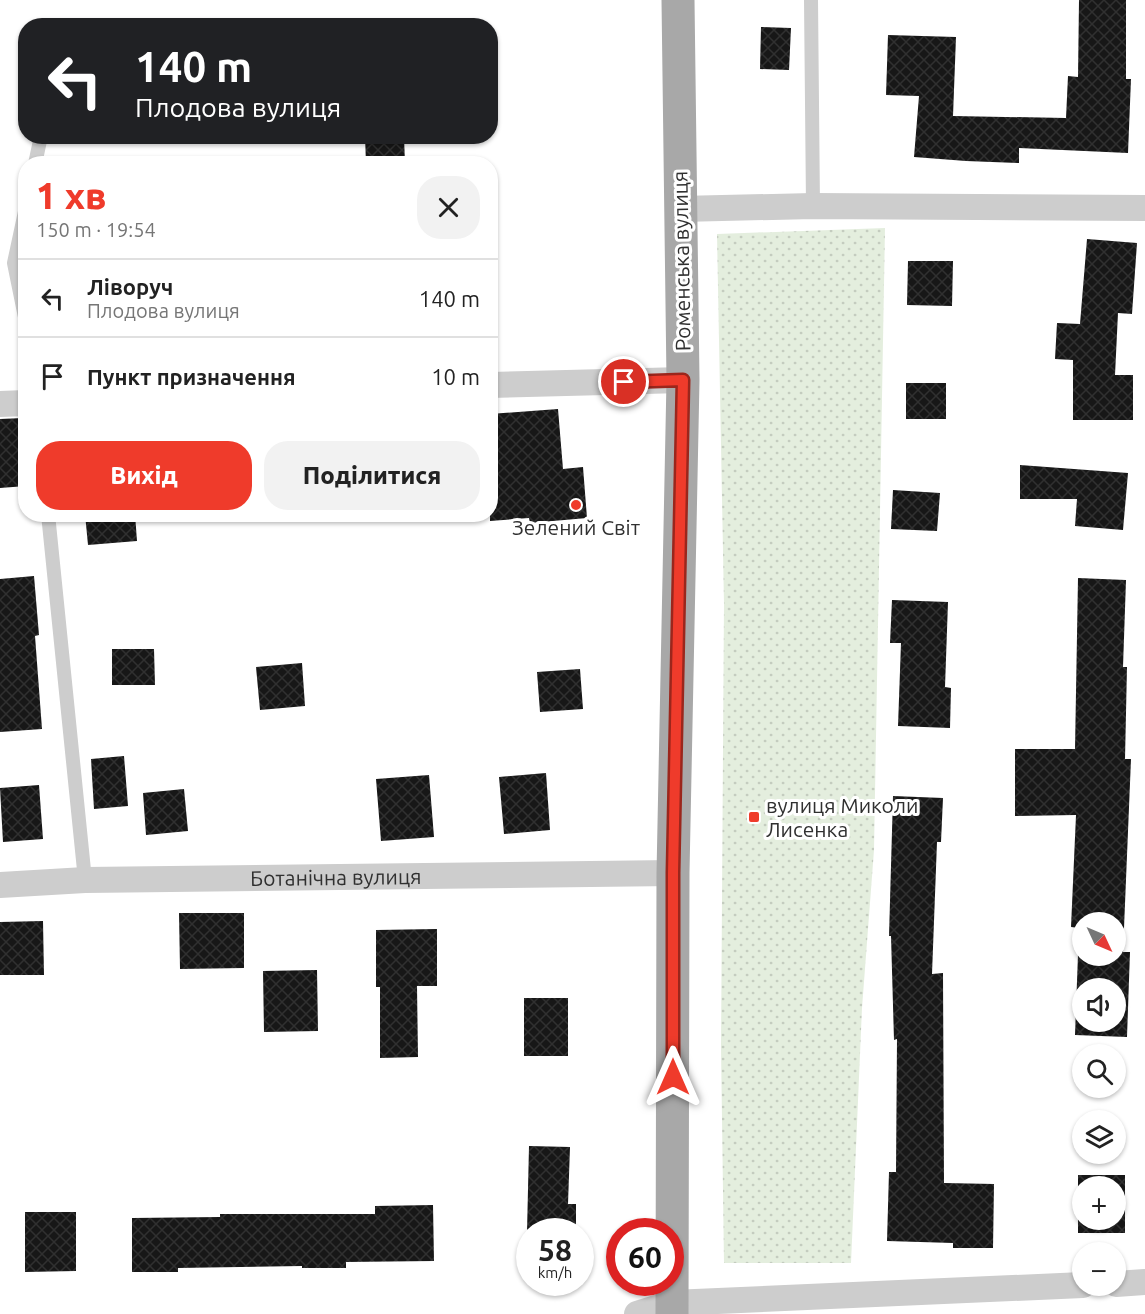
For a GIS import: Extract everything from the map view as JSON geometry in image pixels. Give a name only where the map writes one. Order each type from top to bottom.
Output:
[{"type":"main road","name":"Роменська вулиця","points":[[672,1309],[673,873],[683,380],[678,0]]},
{"type":"street","points":[[680,209],[813,206],[1145,208]]},
{"type":"street","points":[[498,386],[683,380]]},
{"type":"street","points":[[0,404],[18,403]]},
{"type":"street","name":"Ботанічна вулиця","points":[[0,885],[85,880],[673,873]]},
{"type":"street","points":[[1126,1283],[1145,1282]]},
{"type":"street","points":[[637,1314],[672,1309],[1072,1286]]},
{"type":"lane","points":[[811,0],[813,206]]},
{"type":"lane","points":[[18,244],[14,263],[18,283]]},
{"type":"lane","points":[[49,522],[85,880]]},
{"type":"green space","points":[[885,228],[874,850],[862,1008],[851,1263],[724,1263],[721,1047],[724,604],[717,234]]},
{"type":"building","points":[[1079,0],[1126,0],[1126,79],[1131,79],[1128,153],[1019,148],[1019,163],[914,157],[919,96],[886,95],[888,35],[956,37],[953,116],[1066,118],[1068,76],[1078,77]]},
{"type":"building","points":[[761,27],[791,28],[789,70],[760,69]]},
{"type":"building","points":[[365,144],[404,144],[405,156],[366,156]]},
{"type":"building","points":[[1087,239],[1137,243],[1132,314],[1118,313],[1115,375],[1133,375],[1133,420],[1073,420],[1073,360],[1055,359],[1057,323],[1080,324]]},
{"type":"building","points":[[908,261],[953,261],[952,306],[907,305]]},
{"type":"building","points":[[906,383],[946,383],[946,419],[906,419]]},
{"type":"building","points":[[558,409],[563,469],[583,467],[587,518],[530,523],[529,518],[498,520],[498,413]]},
{"type":"building","points":[[18,418],[18,487],[0,488],[0,419]]},
{"type":"building","points":[[1020,465],[1128,473],[1123,530],[1075,526],[1077,499],[1020,499]]},
{"type":"building","points":[[893,490],[940,493],[937,531],[891,529]]},
{"type":"building","points":[[86,522],[136,522],[137,541],[88,545]]},
{"type":"building","points":[[34,576],[39,635],[35,636],[42,729],[0,732],[0,579]]},
{"type":"building","points":[[1078,578],[1126,580],[1123,667],[1127,667],[1125,759],[1131,759],[1125,912],[1072,912],[1071,927],[1076,815],[1015,816],[1015,749],[1075,749]]},
{"type":"building","points":[[892,600],[948,602],[945,687],[951,688],[950,728],[898,726],[901,643],[890,643]]},
{"type":"building","points":[[112,649],[154,649],[155,685],[112,685]]},
{"type":"building","points":[[302,663],[305,706],[260,710],[256,667]]},
{"type":"building","points":[[580,669],[583,709],[540,712],[537,672]]},
{"type":"building","points":[[124,756],[128,806],[94,809],[91,759]]},
{"type":"building","points":[[546,773],[550,830],[504,834],[499,777]]},
{"type":"building","points":[[429,775],[434,837],[381,841],[376,779]]},
{"type":"building","points":[[39,785],[43,839],[3,842],[0,788]]},
{"type":"building","points":[[184,789],[188,831],[146,835],[143,793]]},
{"type":"building","points":[[893,796],[943,798],[941,842],[937,842],[932,974],[943,973],[944,1183],[994,1184],[993,1248],[953,1248],[953,1243],[887,1241],[889,1172],[896,1172],[897,1039],[894,1040],[891,936],[889,936]]},
{"type":"building","points":[[179,913],[244,913],[244,968],[180,969]]},
{"type":"building","points":[[43,921],[44,975],[0,975],[0,922]]},
{"type":"building","points":[[437,929],[437,986],[417,986],[418,1057],[380,1058],[380,987],[376,987],[376,930]]},
{"type":"building","points":[[1126,952],[1130,952],[1127,1037],[1075,1035],[1075,1032],[1126,1032],[1126,978],[1077,978],[1078,966],[1126,966]]},
{"type":"building","points":[[317,970],[318,1031],[264,1032],[263,971]]},
{"type":"building","points":[[524,998],[568,998],[568,1056],[524,1056]]},
{"type":"building","points":[[529,1146],[570,1147],[568,1204],[576,1204],[576,1218],[527,1218]]},
{"type":"building","points":[[1078,1175],[1125,1176],[1078,1176]]},
{"type":"building","points":[[433,1205],[434,1261],[346,1262],[346,1268],[302,1268],[302,1266],[178,1268],[178,1272],[132,1272],[132,1218],[220,1217],[220,1214],[375,1214],[375,1206]]},
{"type":"building","points":[[25,1212],[76,1212],[76,1271],[25,1272]]},
{"type":"building","points":[[1078,1230],[1125,1230],[1125,1233],[1078,1233]]},
{"type":"place","name":"Зелений Світ","points":[[576,505]]},
{"type":"place","name":"вулиця Миколи Лисенка","points":[[754,817]]},
{"type":"route","points":[[624,382],[683,380],[673,873],[673,1077]]}]
